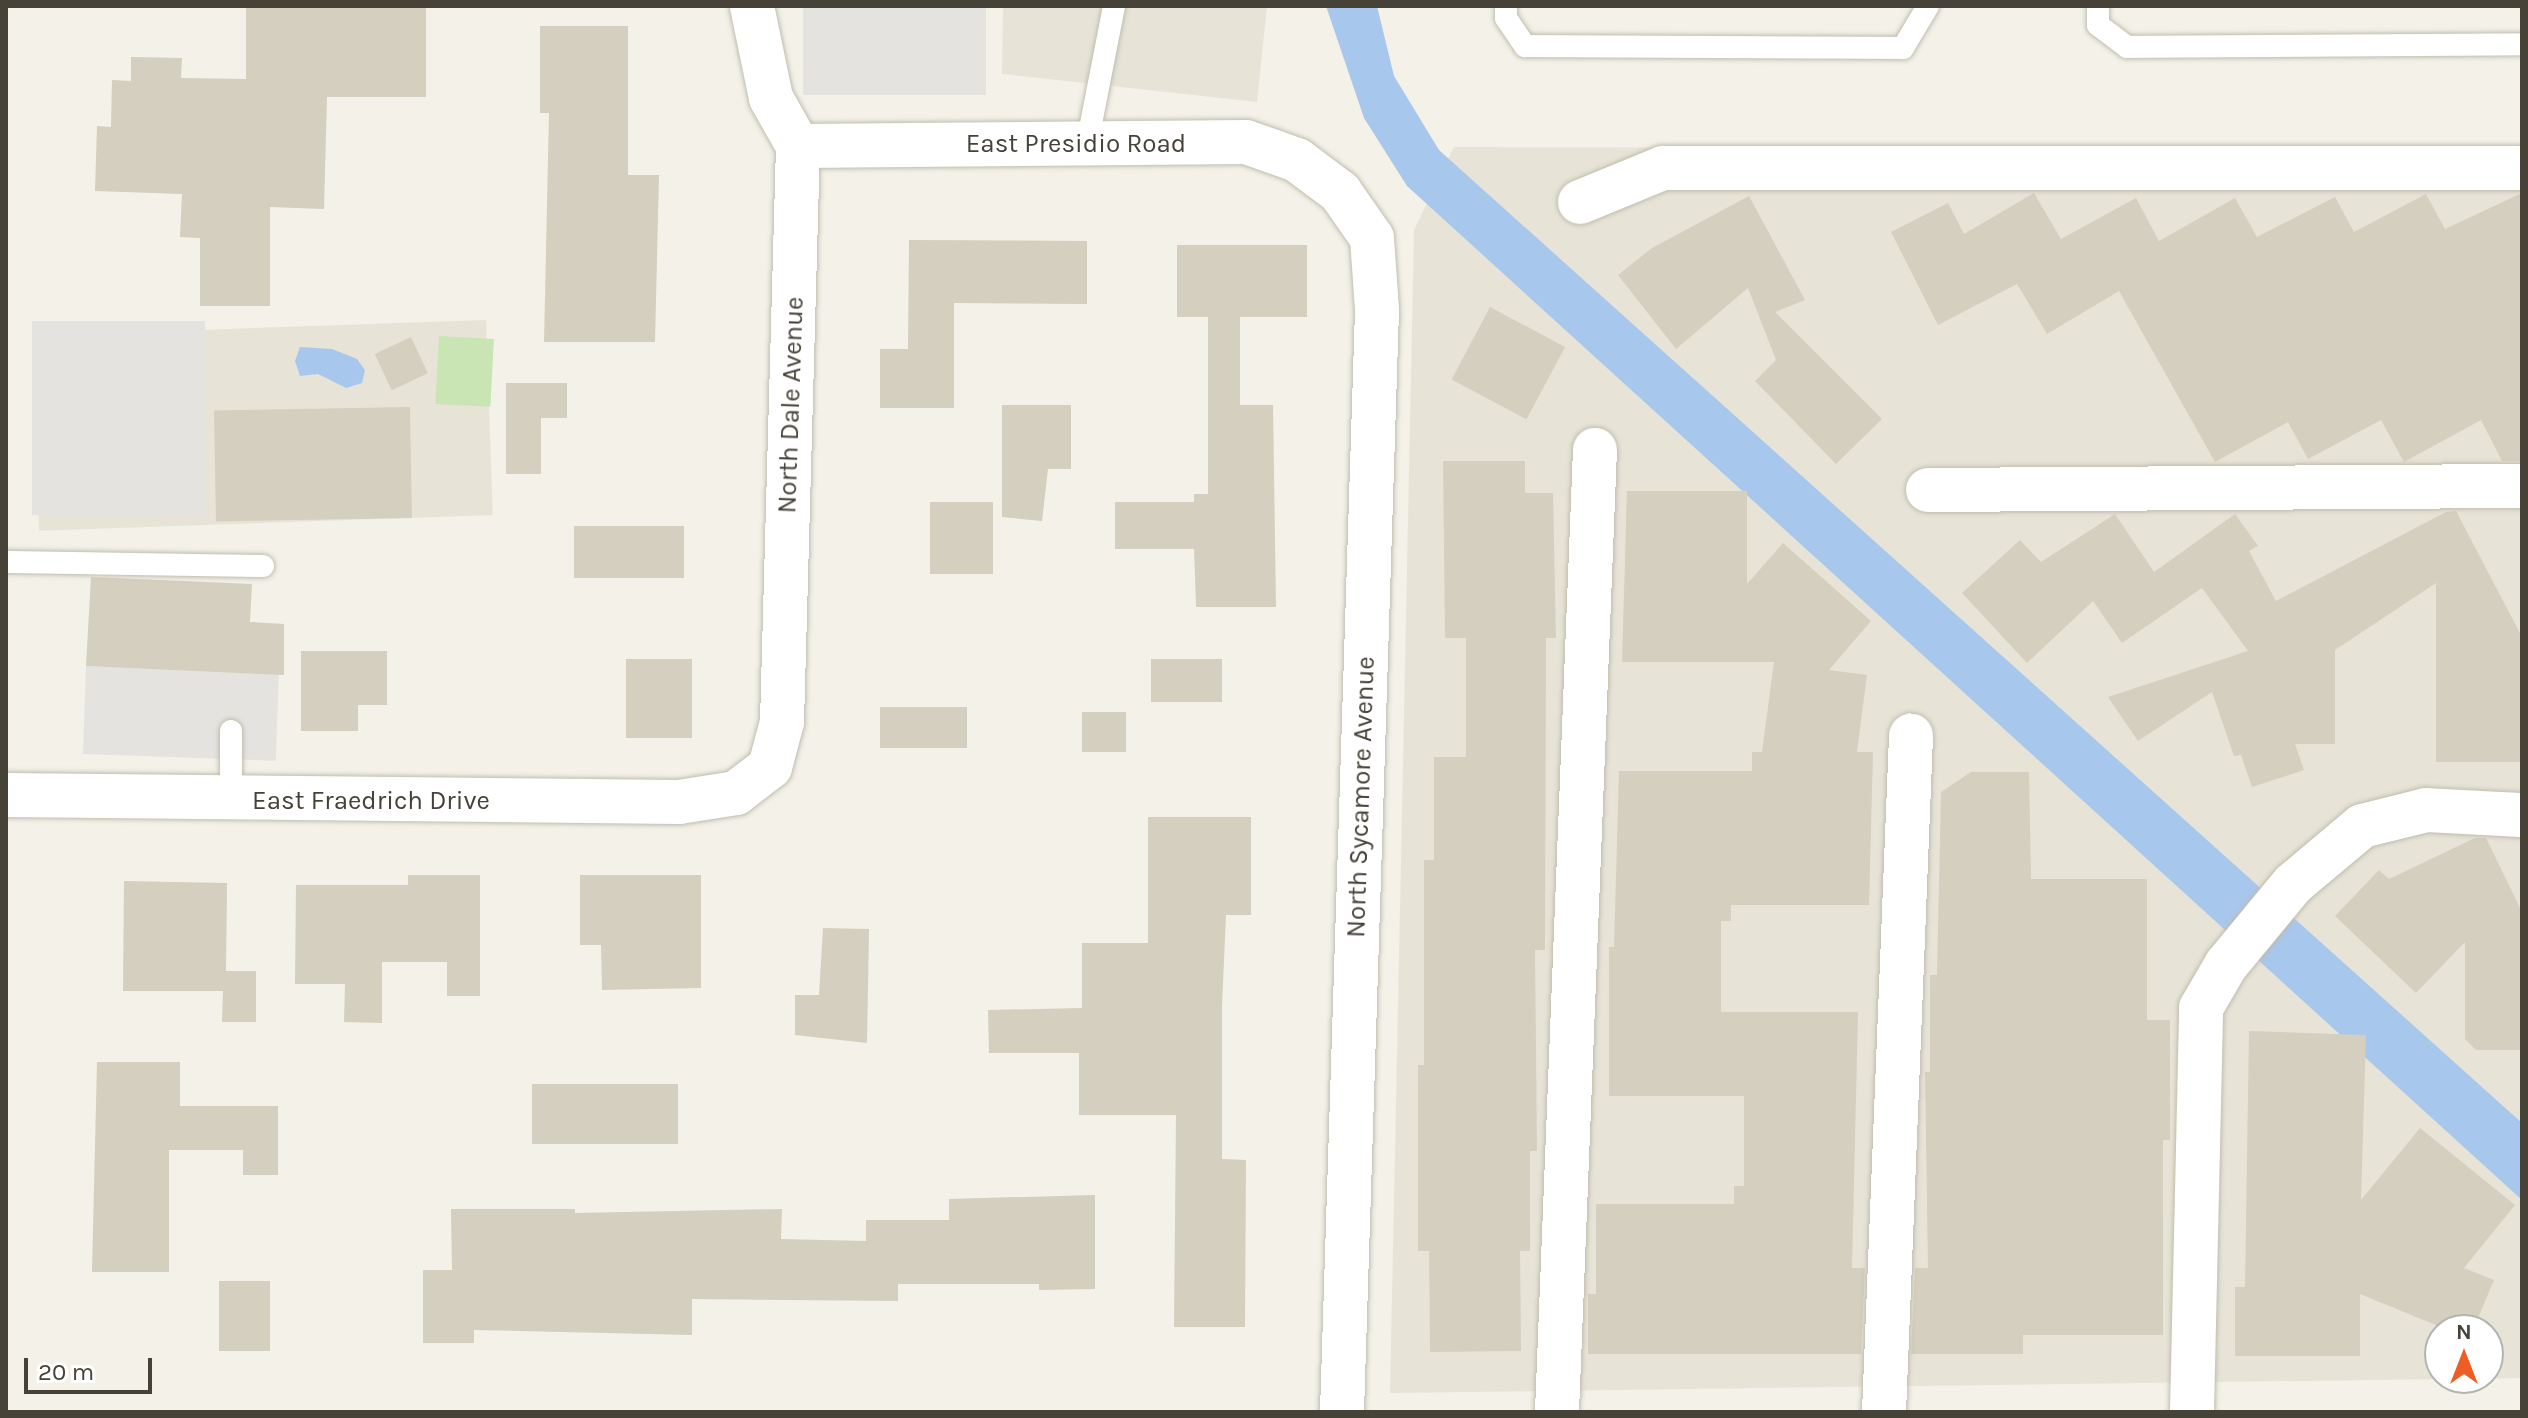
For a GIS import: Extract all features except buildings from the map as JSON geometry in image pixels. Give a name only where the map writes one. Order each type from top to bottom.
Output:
[{"type":"street","points":[[752,6],[771,98],[798,146]]},
{"type":"street","name":"East Presidio Road","points":[[798,146],[1246,142],[1297,160],[1340,192]]},
{"type":"street","name":"North Dale Avenue","points":[[736,793],[770,767],[782,722],[798,146]]},
{"type":"street","points":[[1580,202],[1663,168],[2522,168]]},
{"type":"street","name":"North Sycamore Avenue","points":[[1340,192],[1372,238],[1377,310],[1342,1412]]},
{"type":"street","points":[[1557,1412],[1595,450]]},
{"type":"street","points":[[1928,490],[2522,486]]},
{"type":"street","points":[[1884,1412],[1911,736]]},
{"type":"street","name":"East Fraedrich Drive","points":[[6,795],[231,800],[679,802],[736,793]]},
{"type":"street","points":[[2192,1412],[2201,1008],[2226,965],[2293,884],[2362,826],[2426,810],[2522,815]]},
{"type":"lane","points":[[1087,144],[1114,6]]},
{"type":"lane","points":[[1506,6],[1506,18],[1525,46],[1887,48],[1903,48],[1928,6]]},
{"type":"lane","points":[[2098,6],[2098,25],[2127,47],[2522,44]]},
{"type":"lane","points":[[6,562],[263,566]]},
{"type":"lane","points":[[231,731],[231,800]]},
{"type":"shaded area","points":[[803,6],[986,6],[986,95],[803,95]]},
{"type":"shaded area","points":[[1003,6],[1267,6],[1257,102],[1002,74]]},
{"type":"shaded area","points":[[1454,147],[2522,150],[2522,1378],[2504,1378],[2504,1314],[2424,1314],[2424,1379],[1390,1393],[1414,230]]},
{"type":"shaded area","points":[[486,320],[493,515],[39,531],[32,336]]},
{"type":"shaded area","points":[[32,321],[205,321],[205,515],[32,515]]},
{"type":"shaded area","points":[[86,666],[279,673],[276,761],[83,754]]},
{"type":"green space","points":[[439,336],[494,339],[490,407],[435,404]]},
{"type":"water","points":[[1326,6],[1377,6],[1394,76],[1439,150],[2522,1123],[2522,1200],[1407,186],[1364,118]]},
{"type":"water","points":[[300,347],[332,349],[357,359],[365,370],[362,383],[346,388],[318,374],[300,376],[295,361]]}]
